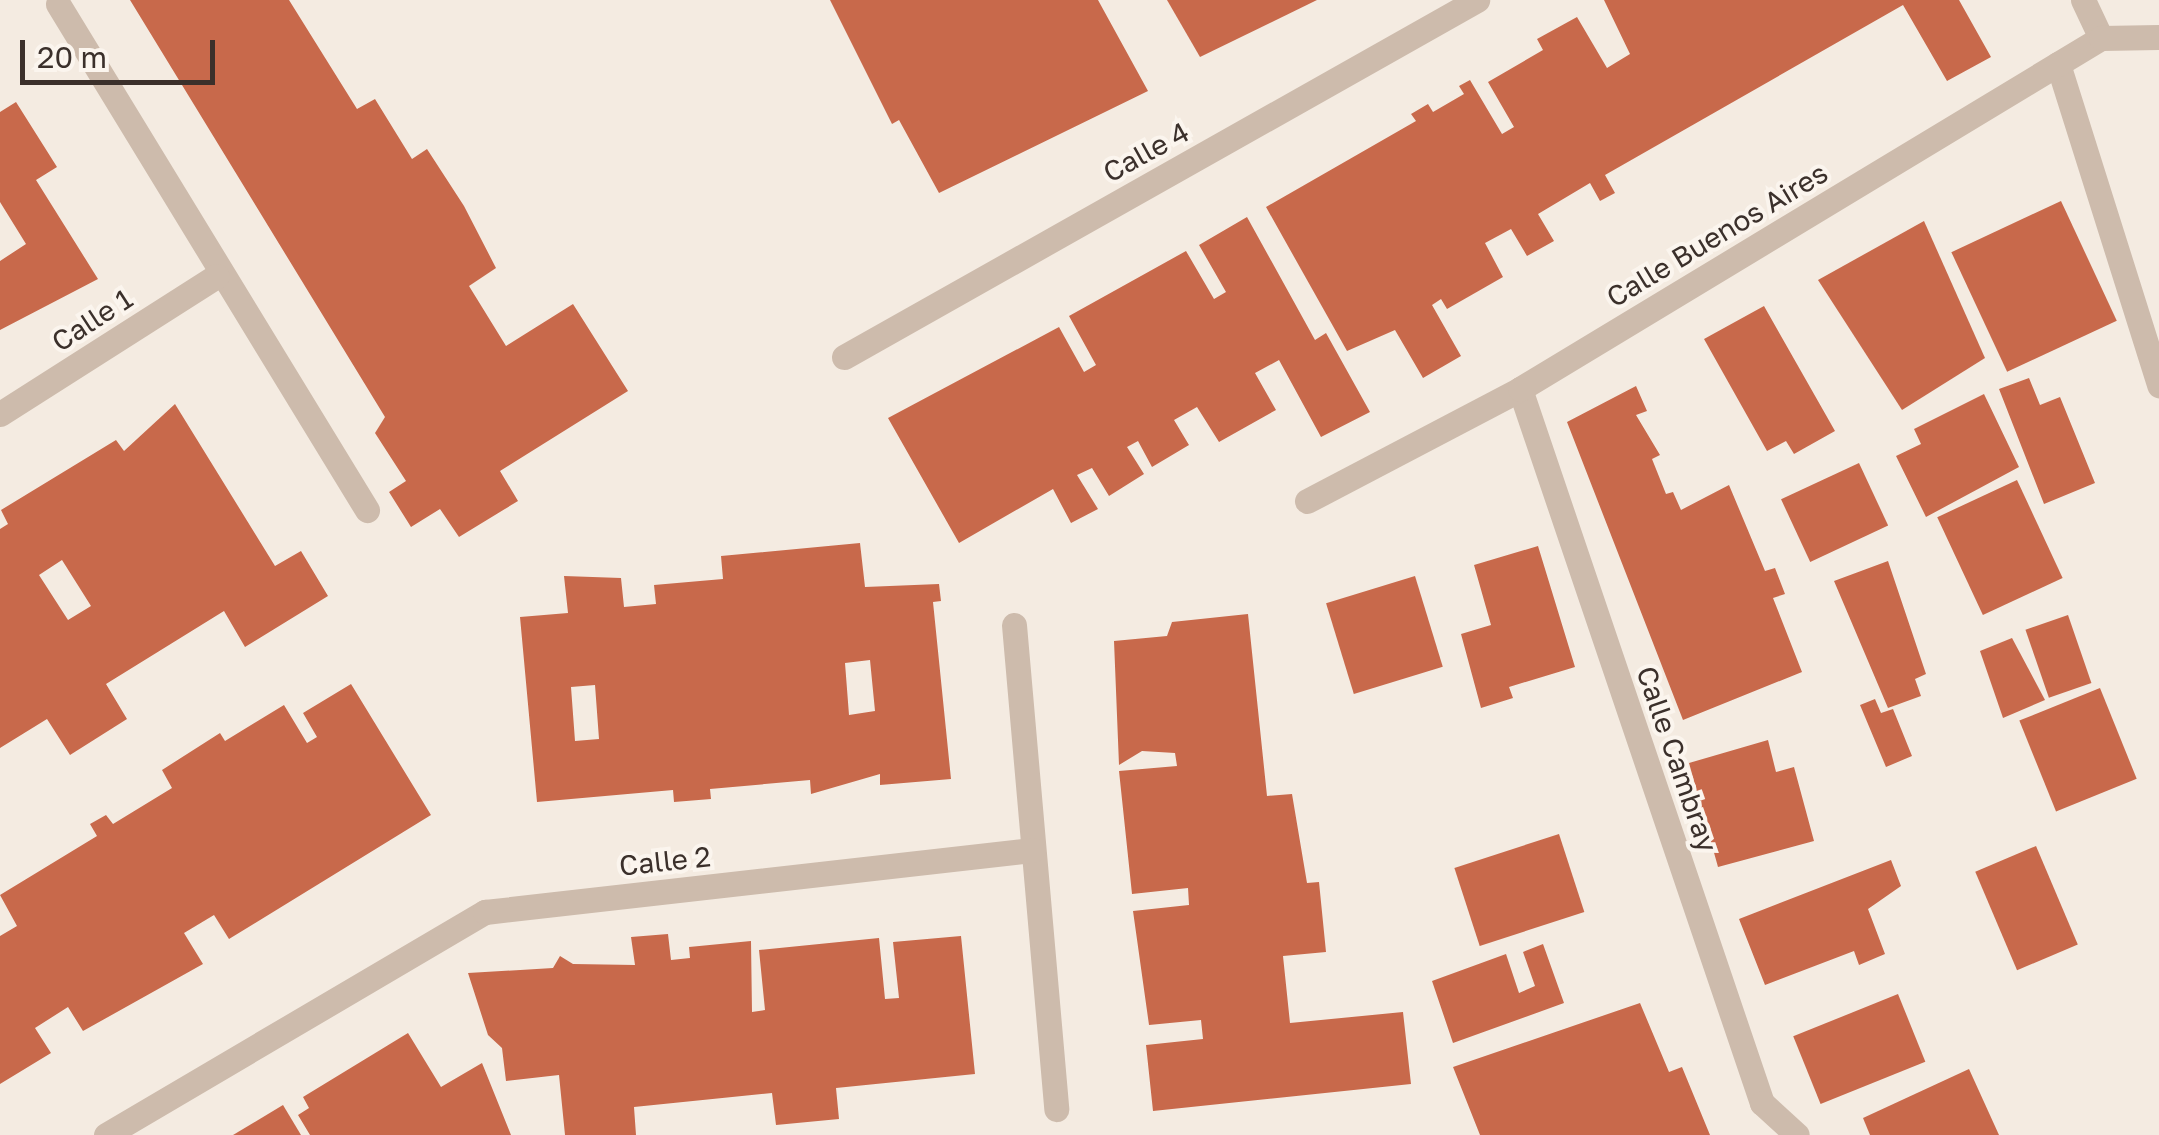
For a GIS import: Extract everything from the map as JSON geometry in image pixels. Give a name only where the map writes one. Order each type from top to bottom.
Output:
[{"type":"street","name":"Calle 4","points":[[844,357],[1477,0]]},
{"type":"street","points":[[2082,0],[2102,38]]},
{"type":"street","points":[[58,4],[217,276],[368,510]]},
{"type":"street","name":"Calle Buenos Aires","points":[[1306,501],[1520,389],[2102,38],[2159,37]]},
{"type":"street","points":[[2058,64],[2159,385]]},
{"type":"street","name":"Calle 1","points":[[0,414],[217,276]]},
{"type":"street","name":"Calle Cambray","points":[[1520,389],[1762,1103],[1797,1135]]},
{"type":"street","points":[[1014,624],[1056,1109]]},
{"type":"street","name":"Calle 2","points":[[106,1135],[485,912],[1032,850]]},
{"type":"building","points":[[130,0],[289,0],[357,109],[375,99],[412,159],[427,149],[464,206],[496,268],[469,286],[506,346],[573,304],[628,391],[500,471],[518,501],[459,537],[440,509],[411,527],[389,492],[406,481],[375,433],[385,417]]},
{"type":"building","points":[[830,0],[1098,0],[1148,91],[939,193],[899,120],[892,124]]},
{"type":"building","points":[[1167,0],[1317,0],[1200,57]]},
{"type":"building","points":[[1604,0],[1959,0],[1991,57],[1947,81],[1903,5],[1605,175],[1615,193],[1600,201],[1590,183],[1538,214],[1554,241],[1527,256],[1511,229],[1485,243],[1503,277],[1447,309],[1441,299],[1432,305],[1461,356],[1423,378],[1395,330],[1347,351],[1266,207],[1416,121],[1411,114],[1428,104],[1433,112],[1464,94],[1459,86],[1470,80],[1502,134],[1514,127],[1488,82],[1543,50],[1537,39],[1577,17],[1607,68],[1630,54]]},
{"type":"building","points":[[16,102],[57,167],[36,180],[98,279],[0,330],[0,261],[26,244],[0,202],[0,112]]},
{"type":"building","points":[[2061,201],[2117,321],[2007,372],[1951,252]]},
{"type":"building","points":[[1247,217],[1315,340],[1326,333],[1370,412],[1321,437],[1279,360],[1255,373],[1276,410],[1219,442],[1197,407],[1174,420],[1189,445],[1152,467],[1138,441],[1127,447],[1144,474],[1109,496],[1092,468],[1077,475],[1098,509],[1071,523],[1053,489],[959,543],[888,418],[1059,327],[1084,372],[1096,365],[1069,316],[1186,251],[1214,299],[1226,292],[1199,245]]},
{"type":"building","points":[[1924,221],[1985,358],[1902,410],[1818,280]]},
{"type":"building","points":[[1764,306],[1835,431],[1794,454],[1786,441],[1767,451],[1704,339]]},
{"type":"building","points":[[2029,378],[2040,405],[2060,397],[2095,483],[2044,504],[1999,389]]},
{"type":"building","points":[[1636,386],[1647,411],[1636,415],[1660,455],[1652,459],[1666,494],[1673,492],[1681,510],[1729,485],[1765,571],[1775,568],[1785,594],[1773,598],[1802,672],[1683,720],[1567,422]]},
{"type":"building","points":[[1984,394],[2019,467],[1926,517],[1896,456],[1921,444],[1914,429]]},
{"type":"building","points":[[175,404],[275,566],[301,551],[328,596],[245,647],[224,611],[106,684],[127,719],[70,755],[47,719],[0,748],[0,529],[8,524],[1,510],[116,440],[124,451]],"holes":[[[62,560],[91,606],[68,620],[39,575]]]},
{"type":"building","points":[[1859,463],[1888,526],[1810,562],[1781,499]]},
{"type":"building","points":[[2017,480],[2063,578],[1983,615],[1937,517]]},
{"type":"building","points":[[860,543],[865,587],[939,584],[941,601],[933,602],[951,779],[880,785],[880,774],[811,794],[810,780],[710,789],[711,799],[674,802],[673,790],[537,802],[520,617],[568,613],[564,576],[621,578],[624,607],[656,604],[654,585],[723,579],[721,556]],"holes":[[[870,660],[875,711],[849,715],[845,663]],[[595,685],[599,739],[575,741],[571,687]]]},
{"type":"building","points":[[1538,546],[1575,667],[1509,687],[1513,698],[1481,708],[1461,634],[1491,625],[1474,565]]},
{"type":"building","points":[[1888,561],[1926,674],[1915,679],[1921,696],[1888,708],[1834,581]]},
{"type":"building","points":[[1415,576],[1443,667],[1354,694],[1326,603]]},
{"type":"building","points":[[1248,614],[1267,796],[1292,794],[1307,883],[1319,882],[1326,952],[1283,956],[1290,1023],[1403,1012],[1411,1084],[1153,1111],[1146,1045],[1203,1039],[1201,1020],[1149,1025],[1133,911],[1189,905],[1188,888],[1132,894],[1119,771],[1177,766],[1175,753],[1142,751],[1119,765],[1114,641],[1167,636],[1172,622]]},
{"type":"building","points":[[2068,615],[2091,683],[2049,698],[2025,630]]},
{"type":"building","points":[[2012,638],[2045,700],[2003,718],[1980,651]]},
{"type":"building","points":[[351,684],[431,815],[229,939],[214,915],[184,933],[203,964],[83,1031],[68,1007],[35,1028],[51,1053],[0,1084],[0,936],[17,926],[0,895],[97,836],[90,824],[106,815],[113,824],[172,788],[162,770],[220,733],[225,741],[284,705],[307,743],[317,737],[303,713]]},
{"type":"building","points":[[2100,688],[2137,779],[2056,811],[2019,721]]},
{"type":"building","points":[[1875,699],[1881,713],[1893,709],[1912,756],[1886,767],[1860,705]]},
{"type":"building","points":[[1768,740],[1776,772],[1794,767],[1814,841],[1718,867],[1689,763]]},
{"type":"building","points":[[1559,834],[1584,912],[1480,946],[1454,868]]},
{"type":"building","points":[[2036,846],[2078,944],[2017,970],[1975,872]]},
{"type":"building","points":[[1891,860],[1901,886],[1868,909],[1885,954],[1859,965],[1854,951],[1765,985],[1739,919]]},
{"type":"building","points":[[668,934],[671,960],[690,958],[689,947],[751,941],[752,1012],[765,1010],[759,950],[879,938],[885,999],[899,998],[893,942],[961,936],[975,1074],[836,1088],[839,1119],[776,1125],[772,1093],[634,1107],[636,1135],[565,1135],[559,1075],[506,1081],[502,1048],[488,1035],[468,973],[553,968],[560,956],[573,964],[635,965],[631,937]]},
{"type":"building","points":[[1543,944],[1564,1003],[1453,1043],[1432,981],[1506,954],[1519,993],[1535,986],[1523,952]]},
{"type":"building","points":[[1898,994],[1925,1062],[1821,1104],[1793,1036]]},
{"type":"building","points":[[1640,1003],[1669,1072],[1682,1067],[1710,1135],[1480,1135],[1453,1067]]},
{"type":"building","points":[[408,1033],[441,1087],[482,1063],[511,1135],[310,1135],[298,1115],[309,1108],[303,1097]]},
{"type":"building","points":[[1969,1069],[1999,1135],[1870,1135],[1863,1118]]},
{"type":"building","points":[[283,1105],[301,1135],[233,1135]]}]
